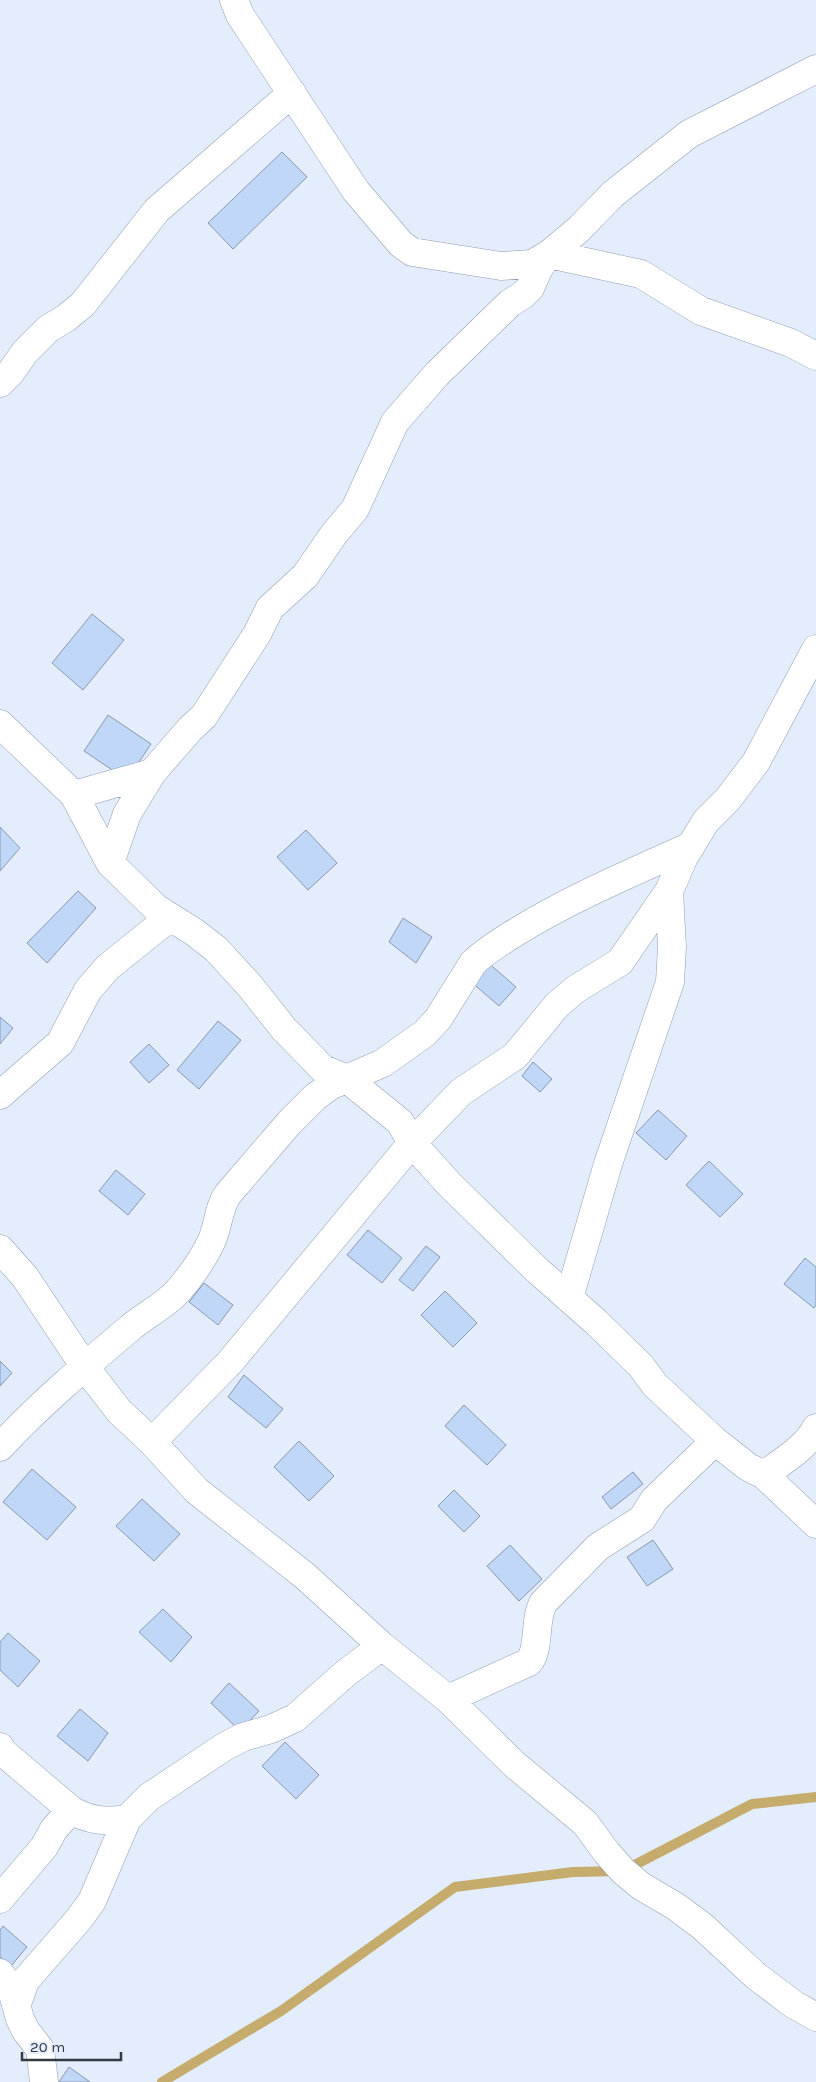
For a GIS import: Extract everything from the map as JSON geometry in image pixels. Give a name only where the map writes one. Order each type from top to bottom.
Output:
[{"type":"street","points":[[234,0],[240,15],[356,191],[390,234],[412,252],[501,266],[532,264],[549,254],[578,230],[613,194],[689,134],[816,68]]},
{"type":"street","points":[[0,383],[11,372],[25,352],[48,329],[66,318],[83,304],[157,210],[292,93]]},
{"type":"street","points":[[549,254],[641,274],[701,311],[791,344],[816,356]]},
{"type":"street","points":[[110,863],[127,814],[152,773],[190,729],[204,716],[257,634],[270,608],[305,576],[334,534],[355,509],[395,422],[438,374],[510,303],[530,288],[539,268],[549,254]]},
{"type":"street","points":[[152,1442],[230,1362],[412,1143],[461,1092],[515,1056],[557,1005],[576,989],[620,962],[669,891],[691,846],[706,821],[728,800],[756,762],[816,649]]},
{"type":"street","points":[[0,724],[74,795],[110,863],[169,918],[194,932],[216,949],[249,985],[284,1029],[323,1069],[346,1079],[400,1122],[412,1143],[456,1191],[568,1298],[596,1322],[641,1366],[655,1385],[715,1440],[748,1466],[764,1475],[816,1524]]},
{"type":"street","points":[[74,795],[152,773]]},
{"type":"street","points":[[0,1446],[24,1421],[140,1319],[177,1292],[209,1246],[221,1204],[228,1194],[315,1097],[330,1086],[383,1064],[425,1032],[438,1019],[473,963],[481,955],[527,925],[596,888],[691,846]]},
{"type":"street","points":[[568,1298],[608,1164],[670,982],[672,947],[669,891]]},
{"type":"street","points":[[0,1095],[60,1042],[88,990],[108,967],[169,918]]},
{"type":"street","points":[[0,1249],[25,1277],[85,1367],[119,1411],[152,1442],[197,1491],[305,1576],[382,1646],[448,1699],[514,1764],[585,1823],[607,1854],[623,1871],[695,1921],[756,1976],[794,2004],[816,2017]]},
{"type":"street","points":[[764,1475],[797,1451],[811,1437],[816,1428]]},
{"type":"street","points":[[448,1699],[529,1662],[535,1649],[538,1611],[543,1603],[598,1547],[642,1519],[654,1500],[715,1440]]},
{"type":"street","points":[[17,2004],[25,1981],[79,1919],[92,1901],[127,1820],[149,1797],[224,1747],[243,1737],[271,1729],[295,1718],[346,1673],[382,1646]]},
{"type":"street","points":[[0,1747],[4,1753],[71,1810],[82,1816],[100,1821],[127,1820]]},
{"type":"street","points":[[0,1899],[44,1847],[54,1829],[71,1810]]},
{"type":"street","points":[[0,1973],[12,1990],[26,2031],[40,2049],[44,2082]]},
{"type":"building","points":[[282,152],[307,177],[233,249],[208,223]]},
{"type":"building","points":[[92,614],[124,640],[83,690],[52,663]]},
{"type":"building","points":[[108,715],[151,744],[127,780],[84,751]]},
{"type":"building","points":[[0,827],[20,848],[0,871]]},
{"type":"building","points":[[306,830],[337,863],[308,890],[277,857]]},
{"type":"building","points":[[78,891],[96,908],[47,963],[27,943]]},
{"type":"building","points":[[403,918],[432,937],[416,963],[389,942]]},
{"type":"building","points":[[486,961],[516,987],[499,1006],[469,980]]},
{"type":"building","points":[[0,1017],[13,1028],[0,1044]]},
{"type":"building","points":[[218,1021],[241,1040],[199,1089],[177,1070]]},
{"type":"building","points":[[149,1044],[169,1065],[149,1083],[130,1062]]},
{"type":"building","points":[[533,1062],[552,1079],[540,1092],[522,1076]]},
{"type":"building","points":[[658,1110],[687,1136],[666,1160],[636,1133]]},
{"type":"building","points":[[709,1161],[743,1194],[720,1217],[686,1185]]},
{"type":"building","points":[[116,1170],[145,1194],[128,1215],[99,1191]]},
{"type":"building","points":[[368,1230],[402,1258],[382,1283],[347,1255]]},
{"type":"building","points":[[426,1246],[440,1257],[413,1291],[399,1280]]},
{"type":"building","points":[[805,1258],[816,1267],[816,1305],[814,1308],[784,1284]]},
{"type":"building","points":[[204,1283],[233,1305],[218,1325],[189,1302]]},
{"type":"building","points":[[445,1291],[477,1323],[453,1347],[421,1315]]},
{"type":"building","points":[[0,1361],[12,1373],[0,1386]]},
{"type":"building","points":[[244,1375],[283,1409],[266,1428],[228,1397]]},
{"type":"building","points":[[464,1405],[506,1445],[487,1465],[445,1426]]},
{"type":"building","points":[[299,1441],[334,1476],[309,1501],[274,1467]]},
{"type":"building","points":[[32,1469],[76,1507],[47,1540],[3,1502]]},
{"type":"building","points":[[633,1472],[643,1484],[611,1509],[602,1497]]},
{"type":"building","points":[[454,1490],[480,1516],[464,1532],[438,1506]]},
{"type":"building","points":[[142,1499],[180,1534],[154,1561],[116,1526]]},
{"type":"building","points":[[653,1540],[673,1569],[647,1586],[627,1557]]},
{"type":"building","points":[[510,1545],[542,1579],[519,1601],[487,1566]]},
{"type":"building","points":[[163,1609],[192,1637],[171,1662],[139,1632]]},
{"type":"building","points":[[8,1633],[40,1661],[18,1687],[0,1670],[0,1642]]},
{"type":"building","points":[[229,1683],[259,1711],[240,1731],[211,1703]]},
{"type":"building","points":[[80,1709],[108,1733],[88,1761],[57,1736]]},
{"type":"building","points":[[285,1742],[319,1775],[296,1799],[262,1766]]},
{"type":"building","points":[[3,1926],[27,1947],[11,1966],[0,1957],[0,1930]]},
{"type":"building","points":[[69,2067],[90,2082],[59,2082]]},
{"type":"waterway","points":[[162,2082],[281,2011],[455,1887],[573,1872],[623,1871],[752,1804],[816,1797]]}]
